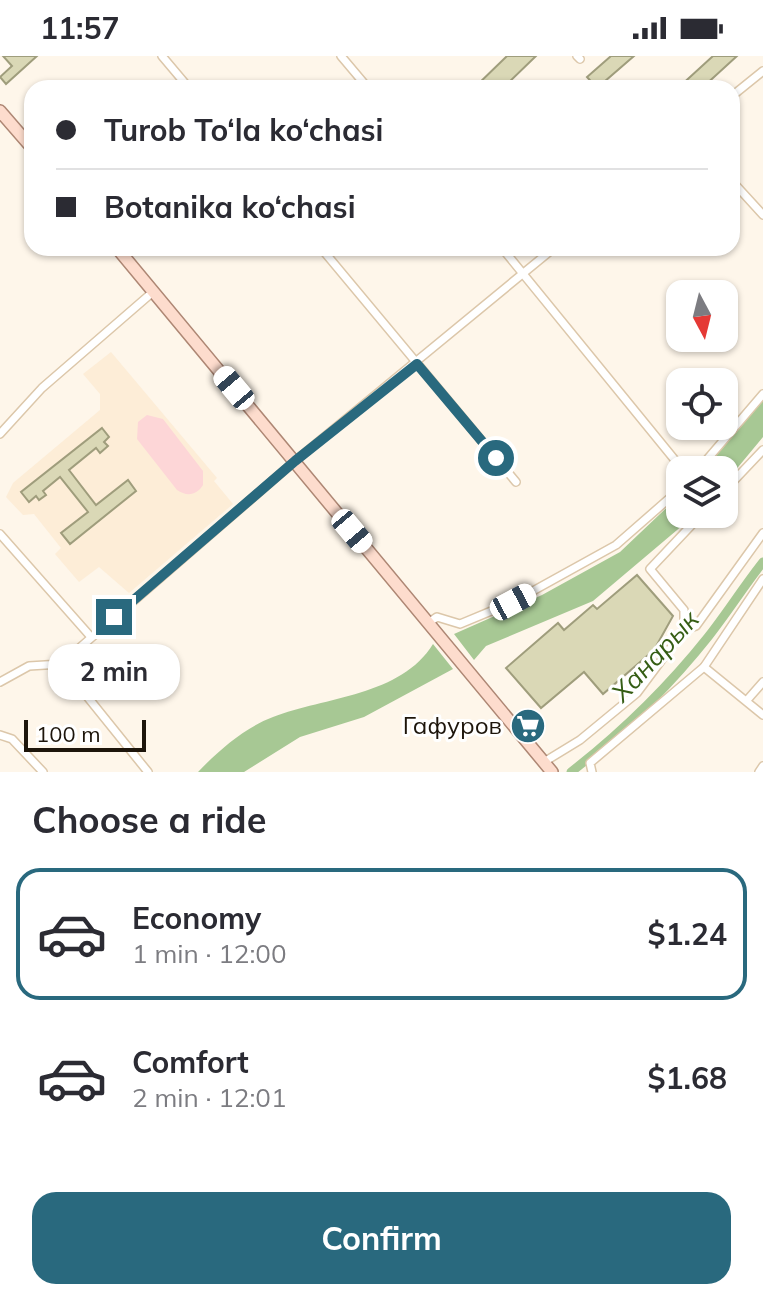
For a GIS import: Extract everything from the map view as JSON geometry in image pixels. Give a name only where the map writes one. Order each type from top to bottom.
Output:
[{"type":"main road","points":[[0,111],[24,139]]},
{"type":"main road","points":[[124,256],[548,767]]},
{"type":"street","points":[[162,56],[182,80]]},
{"type":"street","points":[[341,56],[361,80]]},
{"type":"street","points":[[740,90],[763,71]]},
{"type":"street","points":[[740,190],[763,215]]},
{"type":"street","points":[[328,256],[516,482]]},
{"type":"street","points":[[509,256],[672,456]]},
{"type":"street","points":[[0,682],[29,666],[61,664],[295,461],[417,364],[545,256]]},
{"type":"street","points":[[0,434],[42,388],[154,291]]},
{"type":"street","points":[[710,456],[763,394]]},
{"type":"street","points":[[738,476],[763,450]]},
{"type":"street","points":[[431,628],[437,617],[460,624],[513,602],[616,545],[666,501]]},
{"type":"street","points":[[684,630],[684,610],[650,569],[689,528]]},
{"type":"street","points":[[548,767],[637,693],[684,630],[696,626],[763,533]]},
{"type":"street","points":[[0,534],[91,637]]},
{"type":"street","points":[[592,772],[590,763],[704,667],[763,579]]},
{"type":"street","points":[[61,664],[148,772]]},
{"type":"street","points":[[704,667],[748,699],[763,715]]},
{"type":"street","points":[[748,699],[763,682]]},
{"type":"street","points":[[0,735],[12,739],[43,772]]},
{"type":"street","points":[[759,772],[763,766]]},
{"type":"shaded area","points":[[111,352],[217,478],[214,481],[233,504],[129,593],[99,567],[79,582],[55,554],[61,548],[34,514],[23,515],[6,497],[13,483],[100,410],[100,394],[83,374]]},
{"type":"shaded area","points":[[763,400],[763,437],[738,467],[738,456],[716,456],[729,440],[738,440],[738,430]]},
{"type":"shaded area","points":[[147,415],[163,419],[203,471],[203,485],[195,493],[177,490],[137,439],[138,422]]},
{"type":"shaded area","points":[[666,508],[666,528],[679,528],[593,601],[486,646],[474,660],[454,634],[542,595],[620,552]]},
{"type":"shaded area","points":[[433,644],[453,669],[364,717],[300,737],[244,772],[198,772],[223,748],[252,727],[293,710],[382,685],[402,675]]},
{"type":"building","points":[[3,56],[37,56],[6,84],[0,77],[12,66]]},
{"type":"building","points":[[507,56],[536,56],[511,80],[482,80]]},
{"type":"building","points":[[611,56],[634,56],[606,80],[590,80],[587,77]]},
{"type":"building","points":[[713,56],[737,56],[711,80],[687,80]]},
{"type":"building","points":[[102,428],[109,437],[104,442],[108,446],[100,453],[96,448],[69,470],[96,505],[128,480],[136,491],[70,544],[61,533],[88,512],[60,477],[43,491],[46,495],[39,500],[36,496],[29,502],[21,492]]},
{"type":"building","points":[[637,575],[673,616],[654,650],[603,694],[584,672],[541,708],[506,668],[558,623],[564,630],[593,605],[597,609]]},
{"type":"waterway","name":"Ханарык","points":[[571,772],[661,691],[708,637],[763,562]]},
{"type":"place","name":"Гафуров","points":[[528,726]]},
{"type":"route","points":[[114,617],[295,461],[417,364],[496,458]]}]
